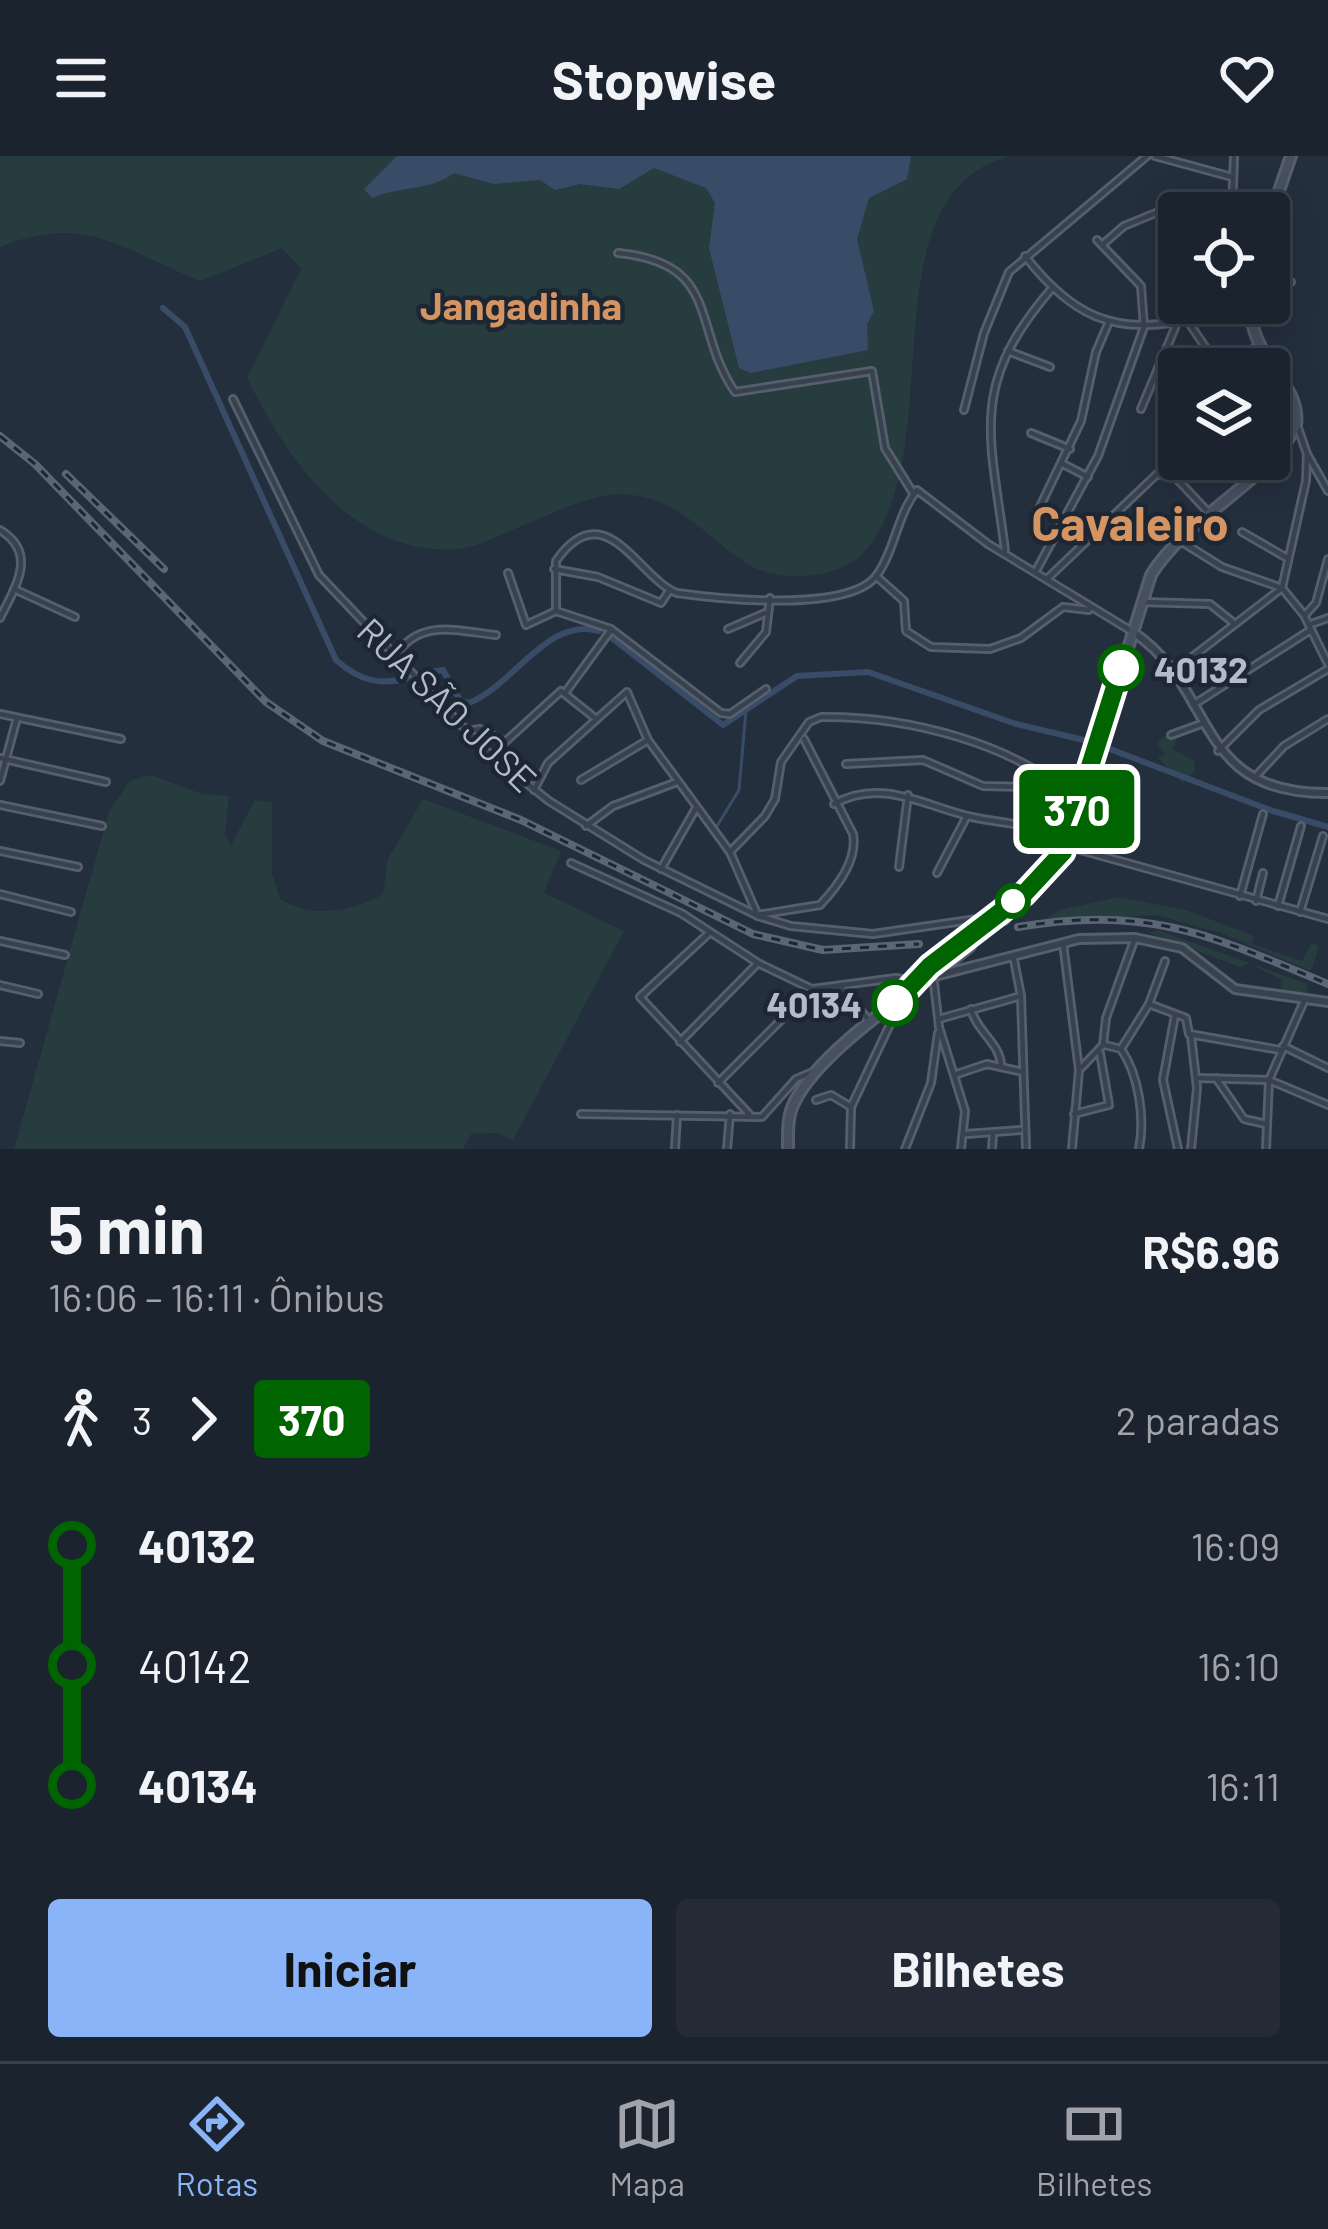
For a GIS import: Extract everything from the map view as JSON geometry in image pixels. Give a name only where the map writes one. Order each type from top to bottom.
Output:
[{"type":"main road","points":[[1279,192],[1291,156]]},
{"type":"main road","points":[[1253,324],[1256,347],[1292,398],[1296,425],[1290,437]]},
{"type":"main road","points":[[976,930],[1002,917],[1068,843],[1151,575],[1178,538],[1242,480]]},
{"type":"main road","points":[[924,977],[970,946]]},
{"type":"main road","points":[[788,1149],[792,1107],[817,1071],[952,949]]},
{"type":"street","points":[[964,410],[1001,285],[1025,256],[1151,156],[1232,177]]},
{"type":"street","points":[[1232,192],[1234,156]]},
{"type":"street","points":[[1037,569],[1088,477],[1144,327],[1141,286],[1100,243],[1124,226],[1158,212]]},
{"type":"street","points":[[617,253],[656,259],[684,276],[696,291],[735,392],[872,371],[885,448],[915,492],[1133,632],[1174,671],[1218,751],[1255,777],[1288,791],[1328,793]]},
{"type":"street","points":[[1025,256],[1053,287],[1108,324],[1168,324]]},
{"type":"street","points":[[1006,554],[987,414],[1009,351],[1053,287]]},
{"type":"street","points":[[1035,517],[1070,448],[1108,324]]},
{"type":"street","points":[[1141,409],[1176,324]]},
{"type":"street","points":[[1188,324],[1209,348]]},
{"type":"street","points":[[1009,351],[1050,367]]},
{"type":"street","name":"RUA SÃO JOSE","points":[[233,399],[310,563],[466,731],[534,790],[586,826],[758,916],[830,933],[873,934],[1002,917]]},
{"type":"street","points":[[1296,425],[1328,491]]},
{"type":"street","points":[[1031,433],[1070,448]]},
{"type":"street","points":[[1174,671],[1282,588],[1304,496],[1307,454]]},
{"type":"street","points":[[1063,464],[1088,477]]},
{"type":"street","points":[[1048,578],[1157,474],[1177,479],[1207,511]]},
{"type":"street","points":[[556,611],[554,569],[564,550],[582,540],[614,539],[669,591],[770,598],[839,595],[876,577],[915,492]]},
{"type":"street","points":[[0,530],[20,544],[22,554],[14,589],[0,618]]},
{"type":"street","points":[[1243,532],[1287,558]]},
{"type":"street","points":[[1178,538],[1222,567],[1282,588],[1304,615],[1328,667],[1259,710],[1218,751]]},
{"type":"street","points":[[1304,615],[1316,602],[1328,559]]},
{"type":"street","points":[[554,569],[598,577],[662,604],[669,591]]},
{"type":"street","points":[[508,573],[526,625],[556,611],[611,629],[721,713],[730,714],[766,689]]},
{"type":"street","points":[[876,577],[904,601],[906,631],[931,647],[1000,647],[1063,607],[1097,612]]},
{"type":"street","points":[[14,589],[75,616]]},
{"type":"street","points":[[740,662],[766,632],[770,598]]},
{"type":"street","points":[[1142,602],[1210,604],[1236,625]]},
{"type":"street","points":[[728,629],[765,613]]},
{"type":"street","points":[[1192,705],[1328,618]]},
{"type":"street","points":[[466,731],[480,729],[505,742],[552,695],[566,693],[611,629]]},
{"type":"street","points":[[395,656],[410,637],[426,630],[496,635]]},
{"type":"street","points":[[534,790],[548,763],[626,692],[648,740],[730,852],[758,916],[820,905],[840,881],[855,843],[810,759],[804,731]]},
{"type":"street","points":[[566,693],[595,718]]},
{"type":"street","points":[[0,714],[121,739]]},
{"type":"street","points":[[730,852],[772,806],[781,762],[812,720],[836,717],[946,736],[1040,768],[1078,804]]},
{"type":"street","points":[[0,781],[16,718]]},
{"type":"street","points":[[1255,777],[1290,741],[1328,718]]},
{"type":"street","points":[[1171,735],[1202,724]]},
{"type":"street","points":[[581,780],[648,740]]},
{"type":"street","points":[[0,758],[106,782]]},
{"type":"street","points":[[846,764],[923,760],[982,786],[1032,787],[1078,804]]},
{"type":"street","points":[[586,826],[613,806],[677,782]]},
{"type":"street","points":[[834,804],[851,797],[909,794],[967,816],[1033,826],[1068,843],[1256,901],[1327,919],[1328,908]]},
{"type":"street","points":[[898,867],[909,794]]},
{"type":"street","points":[[0,805],[102,826]]},
{"type":"street","points":[[661,868],[696,808]]},
{"type":"street","points":[[1240,896],[1263,814]]},
{"type":"street","points":[[937,873],[967,816]]},
{"type":"street","points":[[1278,906],[1301,826]]},
{"type":"street","points":[[1300,912],[1323,836]]},
{"type":"street","points":[[0,851],[79,867]]},
{"type":"street","points":[[571,863],[681,913],[758,963],[812,989],[924,977],[1064,943],[1135,938],[1182,948],[1235,989],[1328,1002]]},
{"type":"street","points":[[1256,901],[1263,872]]},
{"type":"street","points":[[0,895],[71,912]]},
{"type":"street","points":[[709,933],[640,998],[749,1114]]},
{"type":"street","points":[[1074,1114],[1108,1107],[1101,1049],[1106,1018],[1135,938]]},
{"type":"street","points":[[0,940],[65,955]]},
{"type":"street","points":[[1064,943],[1079,1070],[1072,1149]]},
{"type":"street","points":[[1013,955],[1021,997],[1026,1149]]},
{"type":"street","points":[[1121,1049],[1149,1004],[1165,961]]},
{"type":"street","points":[[680,1042],[758,963]]},
{"type":"street","points":[[924,977],[954,1075],[966,1133],[961,1149]]},
{"type":"street","points":[[0,986],[38,994]]},
{"type":"street","points":[[840,986],[872,1024]]},
{"type":"street","points":[[718,1083],[812,989]]},
{"type":"street","points":[[850,1149],[851,1107],[905,994]]},
{"type":"street","points":[[938,1023],[1021,997]]},
{"type":"street","points":[[1266,1149],[1269,1080],[1305,999]]},
{"type":"street","points":[[1149,1004],[1187,1018],[1197,1078],[1192,1149]]},
{"type":"street","points":[[971,1009],[981,1033],[1000,1052],[1002,1067]]},
{"type":"street","points":[[1174,1015],[1162,1080],[1178,1149]]},
{"type":"street","points":[[904,1149],[931,1083],[938,1023]]},
{"type":"street","points":[[1191,1034],[1282,1049],[1328,1068]]},
{"type":"street","points":[[0,1041],[20,1043]]},
{"type":"street","points":[[1079,1070],[1101,1049],[1121,1049]]},
{"type":"street","points":[[1121,1049],[1139,1103],[1139,1149]]},
{"type":"street","points":[[954,1075],[976,1065],[1023,1072]]},
{"type":"street","points":[[581,1114],[765,1115],[796,1079],[817,1071]]},
{"type":"street","points":[[1197,1078],[1269,1080],[1328,1105]]},
{"type":"street","points":[[1216,1078],[1240,1115],[1267,1125]]},
{"type":"street","points":[[816,1100],[831,1095],[851,1107]]},
{"type":"street","points":[[727,1149],[730,1114]]},
{"type":"street","points":[[675,1149],[677,1115]]},
{"type":"street","points":[[966,1133],[1023,1130]]},
{"type":"street","points":[[992,1149],[993,1134]]},
{"type":"green space","points":[[0,156],[1009,156],[964,181],[937,221],[922,272],[904,452],[890,506],[865,551],[854,561],[825,573],[791,576],[759,570],[679,512],[631,495],[589,500],[466,548],[421,547],[387,537],[329,498],[304,471],[247,378],[301,269],[282,248],[201,281],[125,247],[81,234],[30,237],[0,247]]},
{"type":"green space","points":[[1167,734],[1177,740],[1173,749],[1194,761],[1195,770],[1183,783],[1158,758],[1165,753],[1157,744]]},
{"type":"green space","points":[[151,775],[202,794],[229,796],[225,835],[231,845],[255,800],[272,802],[272,874],[280,899],[305,909],[345,909],[383,894],[388,859],[423,799],[561,851],[544,893],[624,931],[513,1140],[498,1133],[471,1134],[463,1149],[14,1149],[109,812],[130,781]]},
{"type":"green space","points":[[1118,897],[1186,910],[1254,936],[1252,944],[1302,961],[1312,943],[1319,946],[1311,971],[1221,933],[1156,915],[1043,920],[1060,910]]},
{"type":"green space","points":[[1158,930],[1307,984],[1308,997],[1280,995],[1282,980],[1249,963],[1240,967],[1149,933]]},
{"type":"water","points":[[397,156],[911,156],[907,179],[869,198],[857,239],[874,311],[867,324],[868,350],[751,373],[739,368],[709,248],[715,203],[706,188],[654,168],[619,189],[580,184],[555,190],[540,180],[494,184],[454,173],[435,183],[372,198],[364,189]]},
{"type":"waterway","points":[[163,308],[185,327],[336,660],[372,680],[412,677]]},
{"type":"waterway","points":[[424,673],[443,670],[460,700],[469,703],[547,642],[581,629],[599,631]]},
{"type":"waterway","points":[[608,635],[723,725],[797,676],[868,672],[1016,724],[1092,742]]},
{"type":"waterway","points":[[717,826],[739,790],[746,710]]},
{"type":"waterway","points":[[1102,746],[1328,827]]},
{"type":"waterway","points":[[712,832],[733,864]]},
{"type":"tunnel","points":[[970,946],[1004,919]]},
{"type":"tunnel","points":[[952,949],[976,930]]},
{"type":"railway","points":[[0,436],[35,464],[266,702],[323,741],[521,820],[753,934],[823,950],[919,944]]},
{"type":"railway","points":[[66,474],[164,569]]},
{"type":"railway","points":[[1018,927],[1064,921],[1143,922],[1213,939],[1328,984]]},
{"type":"bus line","name":"370","points":[[895,1003],[922,980],[930,966],[1024,894],[1063,852],[1121,668]]},
{"type":"place","name":"40132","points":[[1121,668]]},
{"type":"place","name":"40134","points":[[895,1003]]},
{"type":"district","name":"Jangadinha","points":[[521,304]]},
{"type":"district","name":"Cavaleiro","points":[[1130,522]]}]
